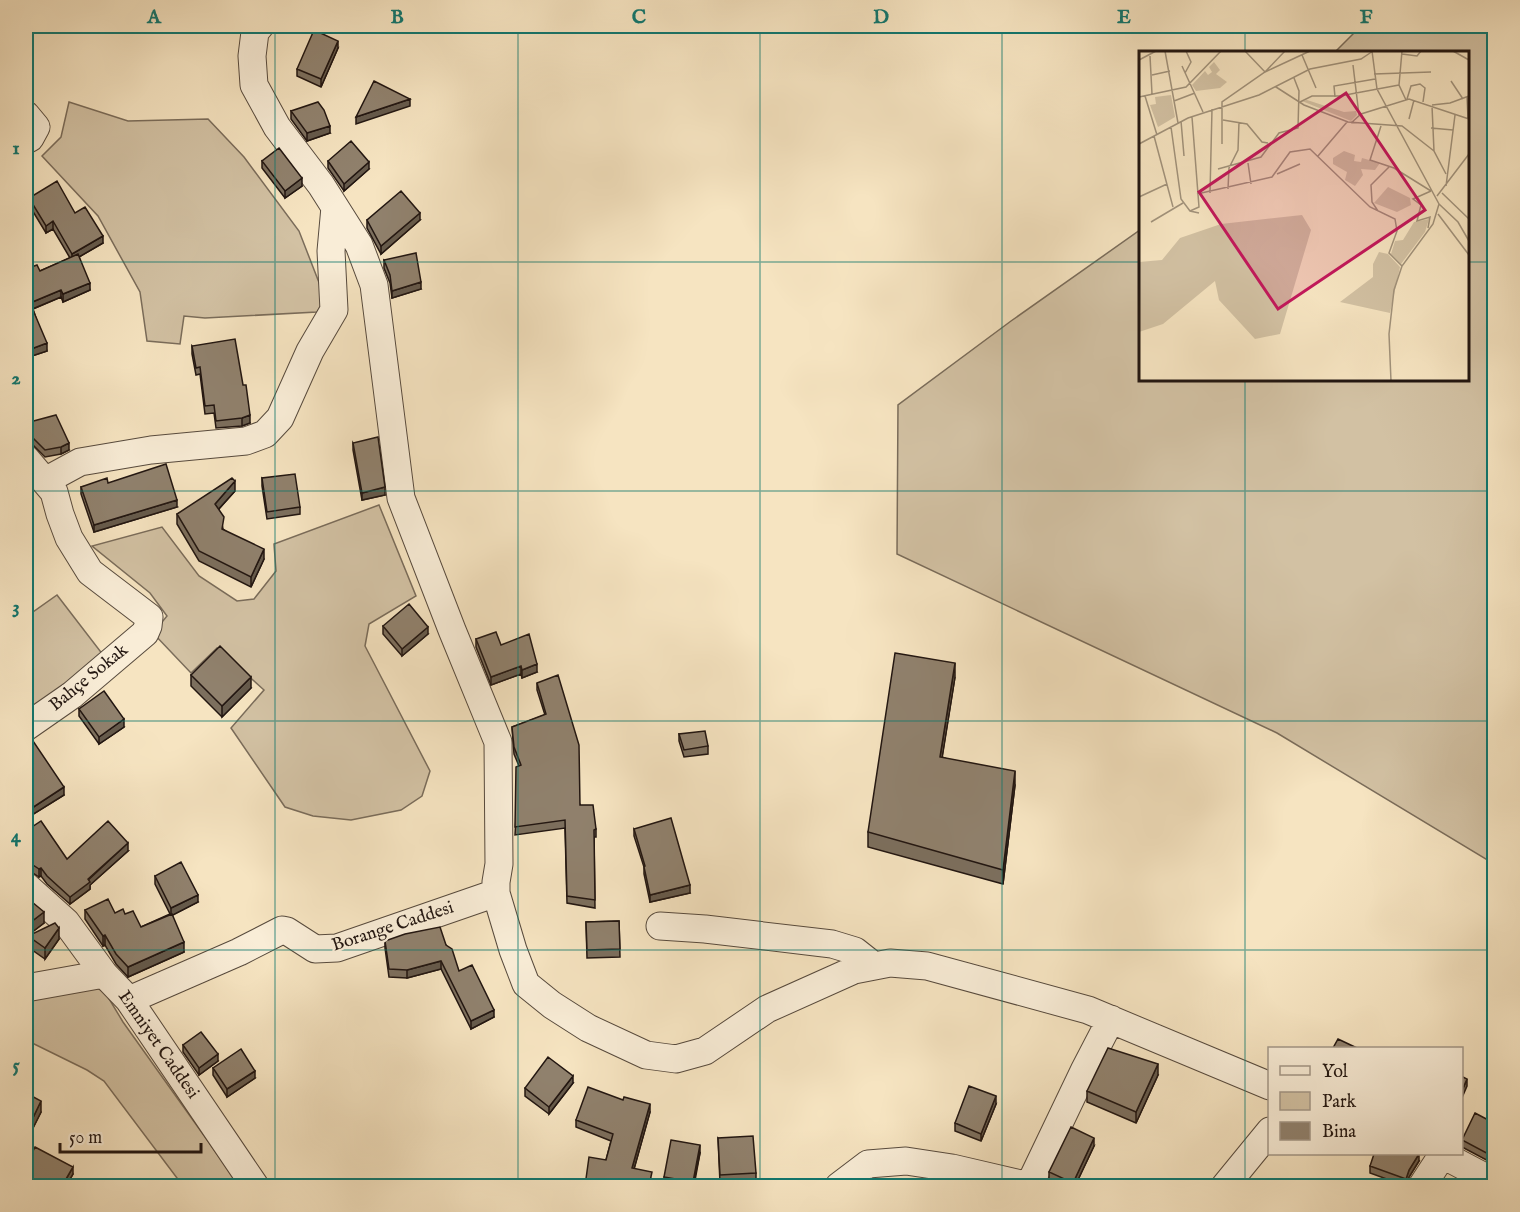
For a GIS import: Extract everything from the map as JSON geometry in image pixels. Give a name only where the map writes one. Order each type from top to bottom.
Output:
[{"type":"street","points":[[260,26],[255,32],[252,56],[254,85],[278,127],[321,185],[359,245],[374,285],[401,498],[498,742],[499,864],[496,893],[526,984],[552,1005],[588,1028],[646,1055],[676,1059],[705,1051],[767,1009],[854,970],[890,963],[927,966],[1088,1010],[1268,1086]]},
{"type":"street","points":[[26,115],[36,127],[30,138],[26,140]]},
{"type":"street","points":[[26,459],[45,481],[80,462],[151,450],[246,441],[265,434],[280,418],[310,351],[334,310],[331,251],[335,207]]},
{"type":"street","name":"Bahçe Sokak","points":[[26,727],[72,695],[145,633],[149,617],[90,572],[69,538],[54,492],[45,481]]},
{"type":"street","name":"Emniyet Caddesi","points":[[26,886],[66,922],[104,974],[129,1000],[255,1186]]},
{"type":"street","name":"Borange Caddesi","points":[[129,1000],[239,952],[282,930],[315,950],[337,948],[496,893]]},
{"type":"street","points":[[660,926],[832,944],[855,951],[874,966]]},
{"type":"street","points":[[26,988],[104,974]]},
{"type":"street","points":[[839,1186],[868,1164],[906,1161],[952,1168],[1002,1184],[1029,1186],[1111,1019]]},
{"type":"street","points":[[1225,1186],[1268,1132]]},
{"type":"street","points":[[1422,1186],[1441,1155]]},
{"type":"street","points":[[1444,1155],[1494,1182]]},
{"type":"green space","points":[[1361,26],[1494,26],[1494,864],[1277,733],[897,554],[898,405],[1011,321],[1139,231],[1139,381],[1469,381],[1469,51],[1336,51]]},
{"type":"green space","points":[[69,102],[128,121],[208,119],[244,157],[299,231],[325,298],[317,312],[205,318],[184,316],[180,344],[147,341],[140,292],[98,216],[42,156],[61,137]]},
{"type":"green space","points":[[379,505],[416,596],[369,624],[365,646],[430,771],[422,796],[401,810],[351,820],[313,816],[285,807],[231,728],[264,690],[217,648],[191,673],[153,633],[167,616],[150,593],[92,546],[162,527],[199,576],[237,601],[254,599],[276,571],[274,544]]},
{"type":"green space","points":[[57,595],[107,660],[26,714],[26,617]]},
{"type":"green space","points":[[95,987],[105,992],[123,1022],[240,1186],[183,1186],[104,1081],[87,1070],[26,1040],[26,997]]},
{"type":"building","points":[[314,30],[338,41],[321,79],[297,69]]},
{"type":"building","points":[[374,81],[410,99],[356,117]]},
{"type":"building","points":[[318,102],[330,126],[307,133],[291,111]]},
{"type":"building","points":[[351,141],[369,162],[344,184],[328,161]]},
{"type":"building","points":[[279,148],[302,178],[285,191],[262,161]]},
{"type":"building","points":[[57,181],[75,213],[85,207],[103,236],[72,254],[53,221],[46,226],[29,198]]},
{"type":"building","points":[[401,191],[420,213],[381,246],[367,220]]},
{"type":"building","points":[[416,253],[421,282],[392,291],[390,275],[384,260]]},
{"type":"building","points":[[78,254],[90,283],[63,294],[61,290],[30,303],[47,343],[26,351],[26,269],[37,265],[40,271]]},
{"type":"building","points":[[235,339],[243,385],[246,385],[250,415],[216,421],[214,405],[205,406],[200,367],[196,368],[192,346]]},
{"type":"building","points":[[56,415],[69,443],[45,450],[32,437],[26,423]]},
{"type":"building","points":[[378,437],[385,487],[362,493],[353,443]]},
{"type":"building","points":[[166,464],[177,500],[94,525],[81,487],[107,478],[108,483]]},
{"type":"building","points":[[295,474],[300,507],[267,512],[262,478]]},
{"type":"building","points":[[232,478],[235,481],[215,504],[224,517],[222,529],[264,549],[251,577],[199,551],[177,514]]},
{"type":"building","points":[[409,604],[428,627],[402,649],[383,626]]},
{"type":"building","points":[[496,632],[501,645],[529,634],[537,664],[522,670],[521,666],[491,677],[476,639]]},
{"type":"building","points":[[220,646],[251,677],[222,706],[191,675]]},
{"type":"building","points":[[895,653],[955,663],[940,757],[1015,771],[1003,870],[868,832]]},
{"type":"building","points":[[558,675],[579,745],[580,805],[593,805],[596,829],[594,830],[595,900],[567,896],[565,820],[515,827],[516,767],[521,765],[514,747],[512,727],[546,714],[537,683]]},
{"type":"building","points":[[104,691],[124,719],[99,737],[79,709]]},
{"type":"building","points":[[705,731],[708,746],[684,750],[679,734]]},
{"type":"building","points":[[26,735],[29,735],[64,787],[32,808],[26,797]]},
{"type":"building","points":[[671,818],[690,885],[650,895],[645,866],[634,829]]},
{"type":"building","points":[[41,821],[67,859],[108,821],[128,843],[88,879],[90,882],[70,897],[41,868],[33,865],[26,853],[26,831]]},
{"type":"building","points":[[181,862],[198,895],[171,908],[155,876]]},
{"type":"building","points":[[26,897],[44,912],[27,925],[26,924]]},
{"type":"building","points":[[108,899],[115,913],[123,909],[125,914],[133,911],[141,927],[172,914],[184,942],[128,967],[85,910]]},
{"type":"building","points":[[619,921],[620,949],[587,950],[586,922]]},
{"type":"building","points":[[55,923],[59,928],[45,948],[28,936]]},
{"type":"building","points":[[440,927],[446,945],[452,949],[459,971],[472,965],[494,1010],[471,1021],[441,961],[407,970],[389,969],[385,941],[405,934]]},
{"type":"building","points":[[201,1032],[218,1054],[199,1068],[183,1045]]},
{"type":"building","points":[[1338,1039],[1355,1047],[1334,1047]]},
{"type":"building","points":[[1108,1048],[1158,1064],[1136,1112],[1087,1091]]},
{"type":"building","points":[[241,1049],[255,1071],[227,1089],[213,1068]]},
{"type":"building","points":[[548,1057],[573,1076],[549,1107],[525,1088]]},
{"type":"building","points":[[1463,1077],[1467,1079],[1463,1088]]},
{"type":"building","points":[[969,1086],[996,1096],[981,1134],[955,1123]]},
{"type":"building","points":[[588,1087],[623,1100],[624,1097],[650,1104],[632,1168],[652,1172],[649,1186],[585,1186],[589,1157],[606,1160],[613,1134],[576,1120]]},
{"type":"building","points":[[26,1093],[41,1101],[29,1126],[26,1124]]},
{"type":"building","points":[[1475,1113],[1494,1123],[1494,1157],[1463,1141]]},
{"type":"building","points":[[1071,1127],[1094,1138],[1073,1183],[1049,1172]]},
{"type":"building","points":[[753,1136],[756,1173],[720,1175],[718,1138]]},
{"type":"building","points":[[671,1140],[700,1145],[693,1182],[664,1177]]},
{"type":"building","points":[[35,1147],[73,1167],[62,1186],[39,1186],[26,1179],[26,1166]]},
{"type":"building","points":[[1374,1155],[1418,1155],[1406,1179],[1370,1166]]}]
